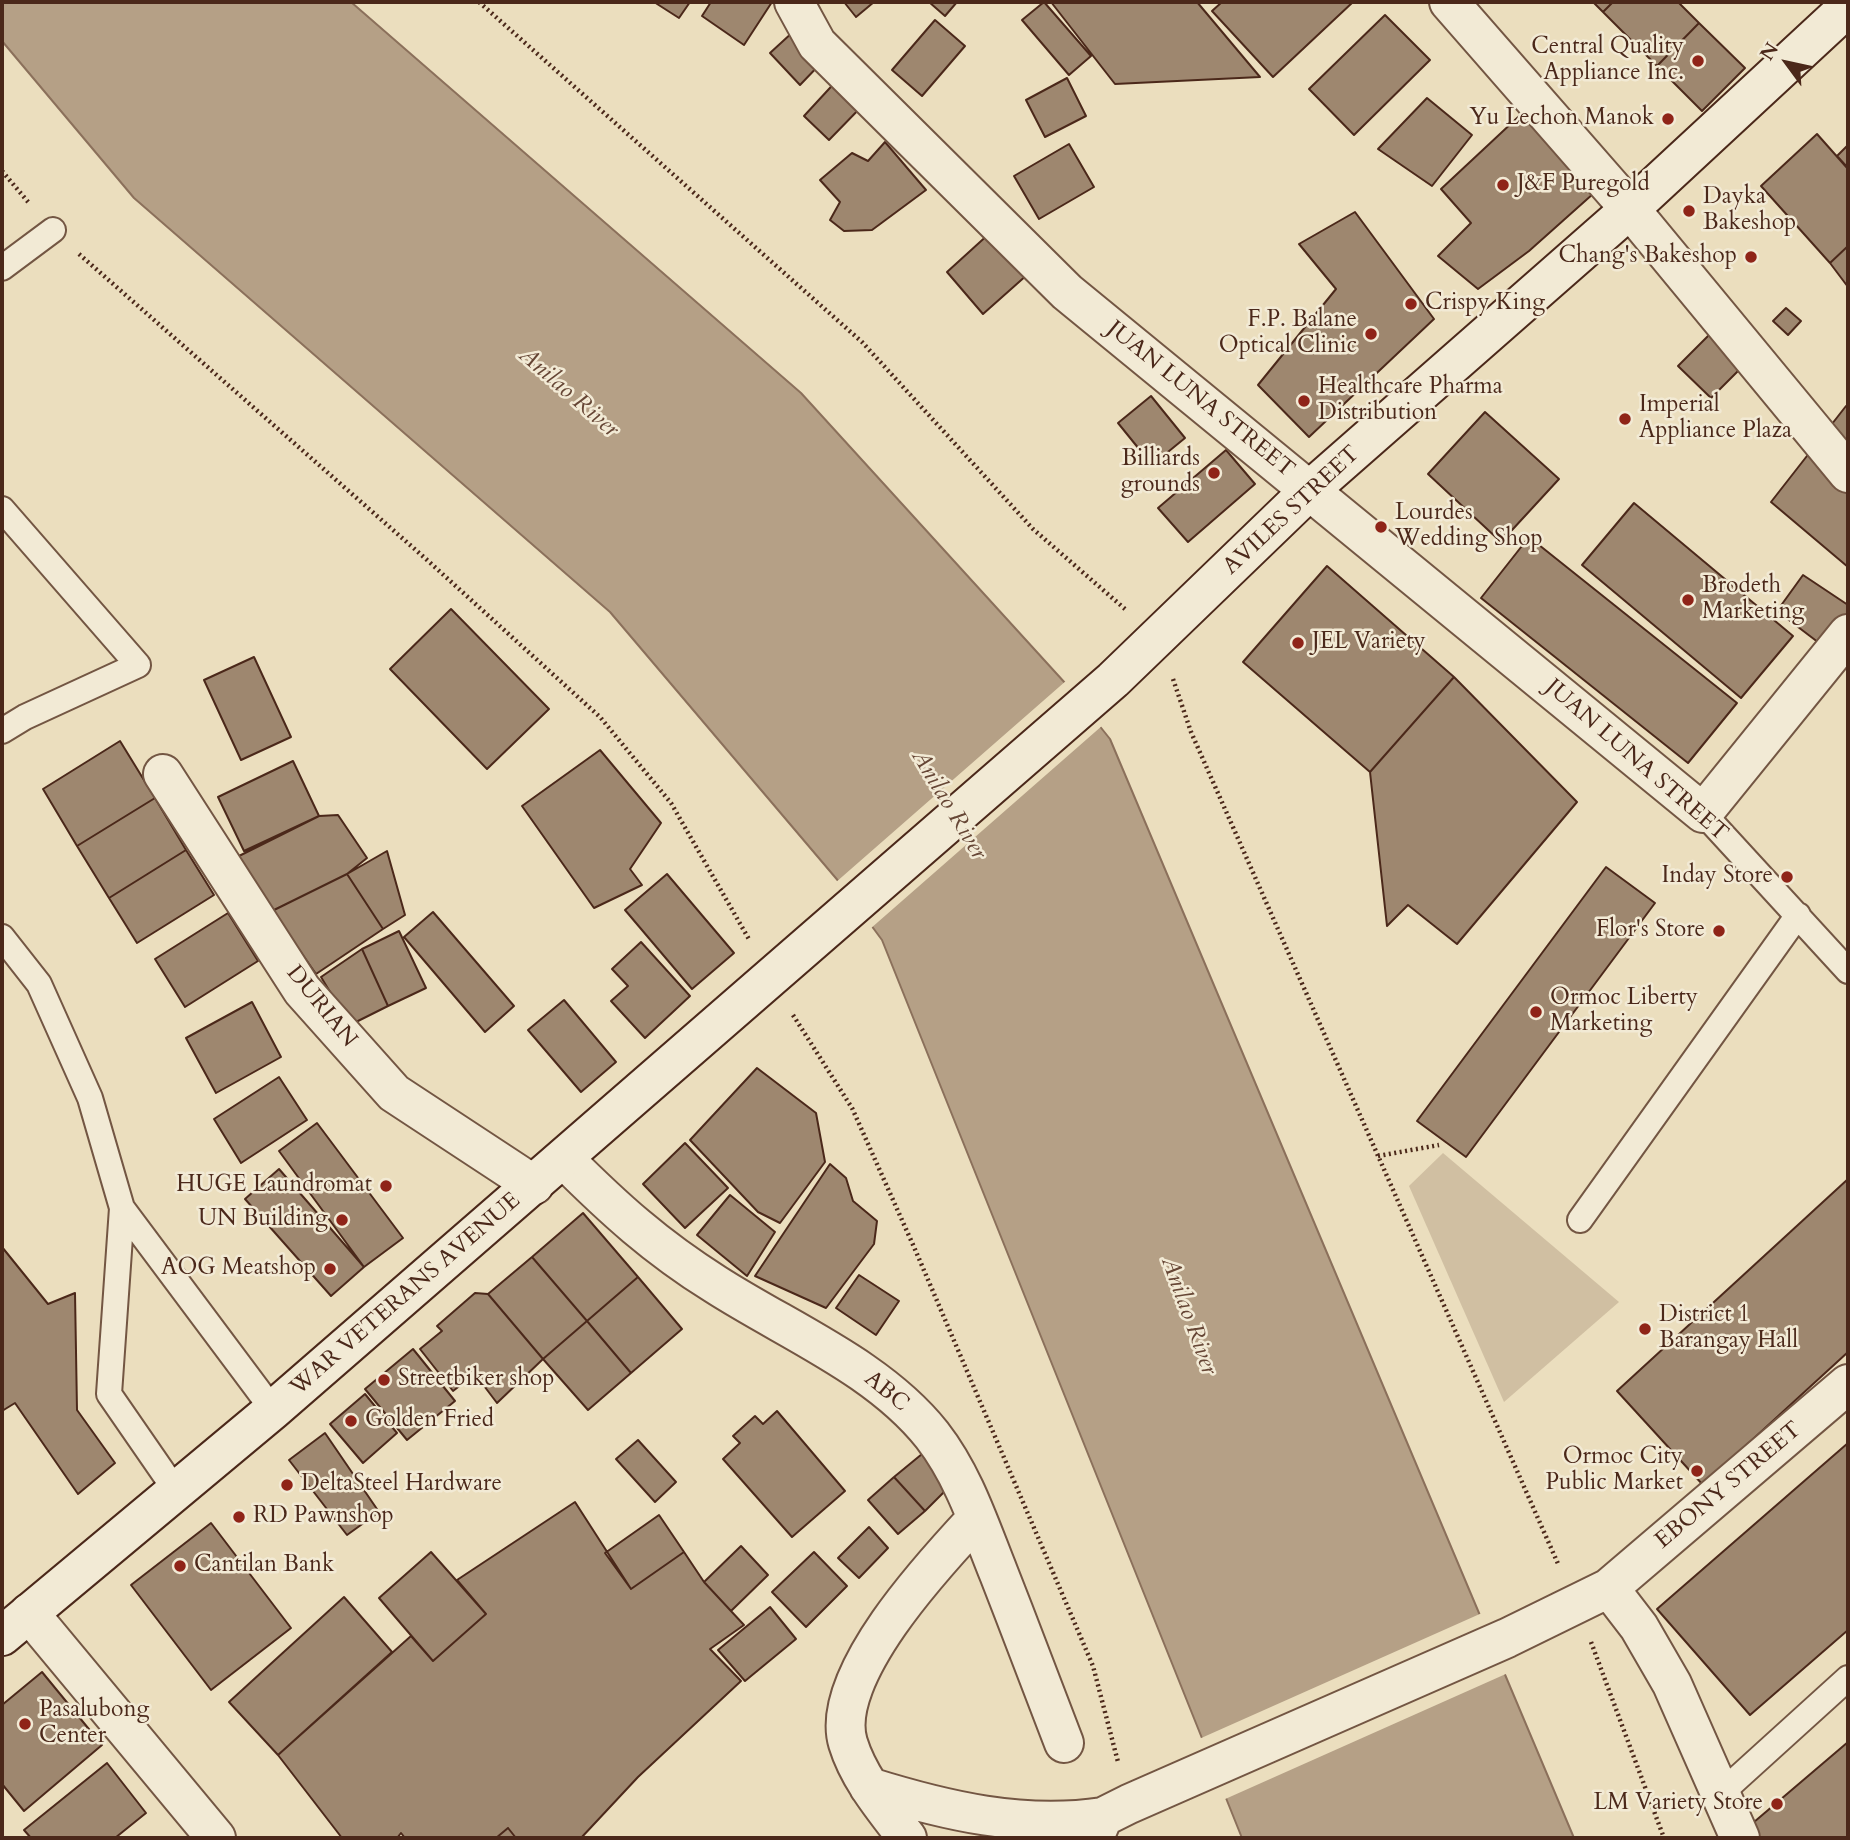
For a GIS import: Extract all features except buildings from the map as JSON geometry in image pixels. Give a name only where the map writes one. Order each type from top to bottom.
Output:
[{"type":"street","name":"JUAN LUNA STREET","points":[[794,2],[817,44],[1067,292],[1311,489],[1703,813]]},
{"type":"street","points":[[1449,2],[1630,209],[1848,473]]},
{"type":"street","name":"AVILES STREET","points":[[806,949],[1114,680],[1311,489],[1630,209],[1848,7]]},
{"type":"street","points":[[1703,813],[1848,634]]},
{"type":"street","name":"DURIAN","points":[[163,774],[302,990],[394,1093],[534,1185]]},
{"type":"street","name":"WAR VETERANS AVENUE","points":[[16,1625],[273,1410],[806,949]]},
{"type":"street","name":"ABC","points":[[564,1159],[627,1222],[671,1256],[857,1369],[902,1403],[932,1435],[956,1469],[1064,1743]]},
{"type":"street","name":"EBONY STREET","points":[[869,1787],[948,1810],[996,1817],[1039,1822],[1109,1820],[1185,1782],[1593,1597],[1848,1384]]},
{"type":"street","points":[[907,1838],[869,1787],[847,1742],[846,1708],[860,1670],[891,1620],[936,1561],[977,1518]]},
{"type":"street","points":[[1593,1597],[1639,1627],[1660,1663],[1740,1838]]},
{"type":"street","points":[[16,1625],[216,1838]]},
{"type":"lane","points":[[2,268],[52,230]]},
{"type":"lane","points":[[2,509],[138,664],[24,717],[2,731]]},
{"type":"lane","name":"JUAN LUNA STREET","points":[[1703,813],[1848,971]]},
{"type":"lane","points":[[1580,1220],[1798,915]]},
{"type":"lane","points":[[2,937],[39,984],[90,1098],[122,1208],[109,1395],[176,1491]]},
{"type":"lane","points":[[122,1208],[273,1410]]},
{"type":"lane","points":[[1719,1795],[1848,1678]]},
{"type":"path","points":[[479,2],[862,342],[1033,529],[1122,606],[1153,644],[1175,682],[1191,732],[1378,1156],[1593,1597],[1664,1838]]},
{"type":"path","points":[[2,171],[52,230],[426,559],[600,717],[671,803],[717,878],[771,980],[852,1108],[959,1350],[1093,1666],[1109,1820]]},
{"type":"path","points":[[1378,1156],[1439,1145]]},
{"type":"shaded area","points":[[1443,1153],[1619,1302],[1504,1402],[1409,1186]]},
{"type":"water","name":"Anilao River","points":[[2,2],[351,2],[801,393],[1066,684],[1110,739],[1574,1838],[1242,1838],[882,940],[840,883],[610,612],[134,198],[2,41]]},
{"type":"pier","points":[[1067,680],[1103,725],[870,929],[835,883]]},
{"type":"pier","points":[[1482,1613],[1508,1673],[1223,1800],[1199,1739]]},
{"type":"place","name":"Central Quality Appliance Inc.","points":[[1698,61]]},
{"type":"place","name":"Yu Lechon Manok","points":[[1668,119]]},
{"type":"place","name":"J&F Puregold","points":[[1503,185]]},
{"type":"place","name":"Dayka Bakeshop","points":[[1689,211]]},
{"type":"place","name":"Chang's Bakeshop","points":[[1751,257]]},
{"type":"place","name":"Crispy King","points":[[1411,304]]},
{"type":"place","name":"F.P. Balane Optical Clinic","points":[[1371,334]]},
{"type":"place","name":"Healthcare Pharma Distribution","points":[[1304,401]]},
{"type":"place","name":"Imperial Appliance Plaza","points":[[1625,419]]},
{"type":"place","name":"Billiards grounds","points":[[1214,473]]},
{"type":"place","name":"Lourdes Wedding Shop","points":[[1381,527]]},
{"type":"place","name":"Brodeth Marketing","points":[[1688,600]]},
{"type":"place","name":"JEL Variety","points":[[1298,643]]},
{"type":"place","name":"Inday Store","points":[[1787,877]]},
{"type":"place","name":"Flor's Store","points":[[1719,931]]},
{"type":"place","name":"Ormoc Liberty Marketing","points":[[1536,1012]]},
{"type":"place","name":"HUGE Laundromat","points":[[386,1186]]},
{"type":"place","name":"UN Building","points":[[342,1220]]},
{"type":"place","name":"AOG Meatshop","points":[[330,1269]]},
{"type":"place","name":"District 1 Barangay Hall","points":[[1645,1329]]},
{"type":"place","name":"Streetbiker shop","points":[[384,1380]]},
{"type":"place","name":"Golden Fried","points":[[351,1421]]},
{"type":"place","name":"Ormoc City Public Market","points":[[1697,1471]]},
{"type":"place","name":"DeltaSteel Hardware","points":[[287,1485]]},
{"type":"place","name":"RD Pawnshop","points":[[239,1517]]},
{"type":"place","name":"Cantilan Bank","points":[[180,1566]]},
{"type":"place","name":"Pasalubong Center","points":[[25,1724]]},
{"type":"place","name":"LM Variety Store","points":[[1777,1804]]}]
